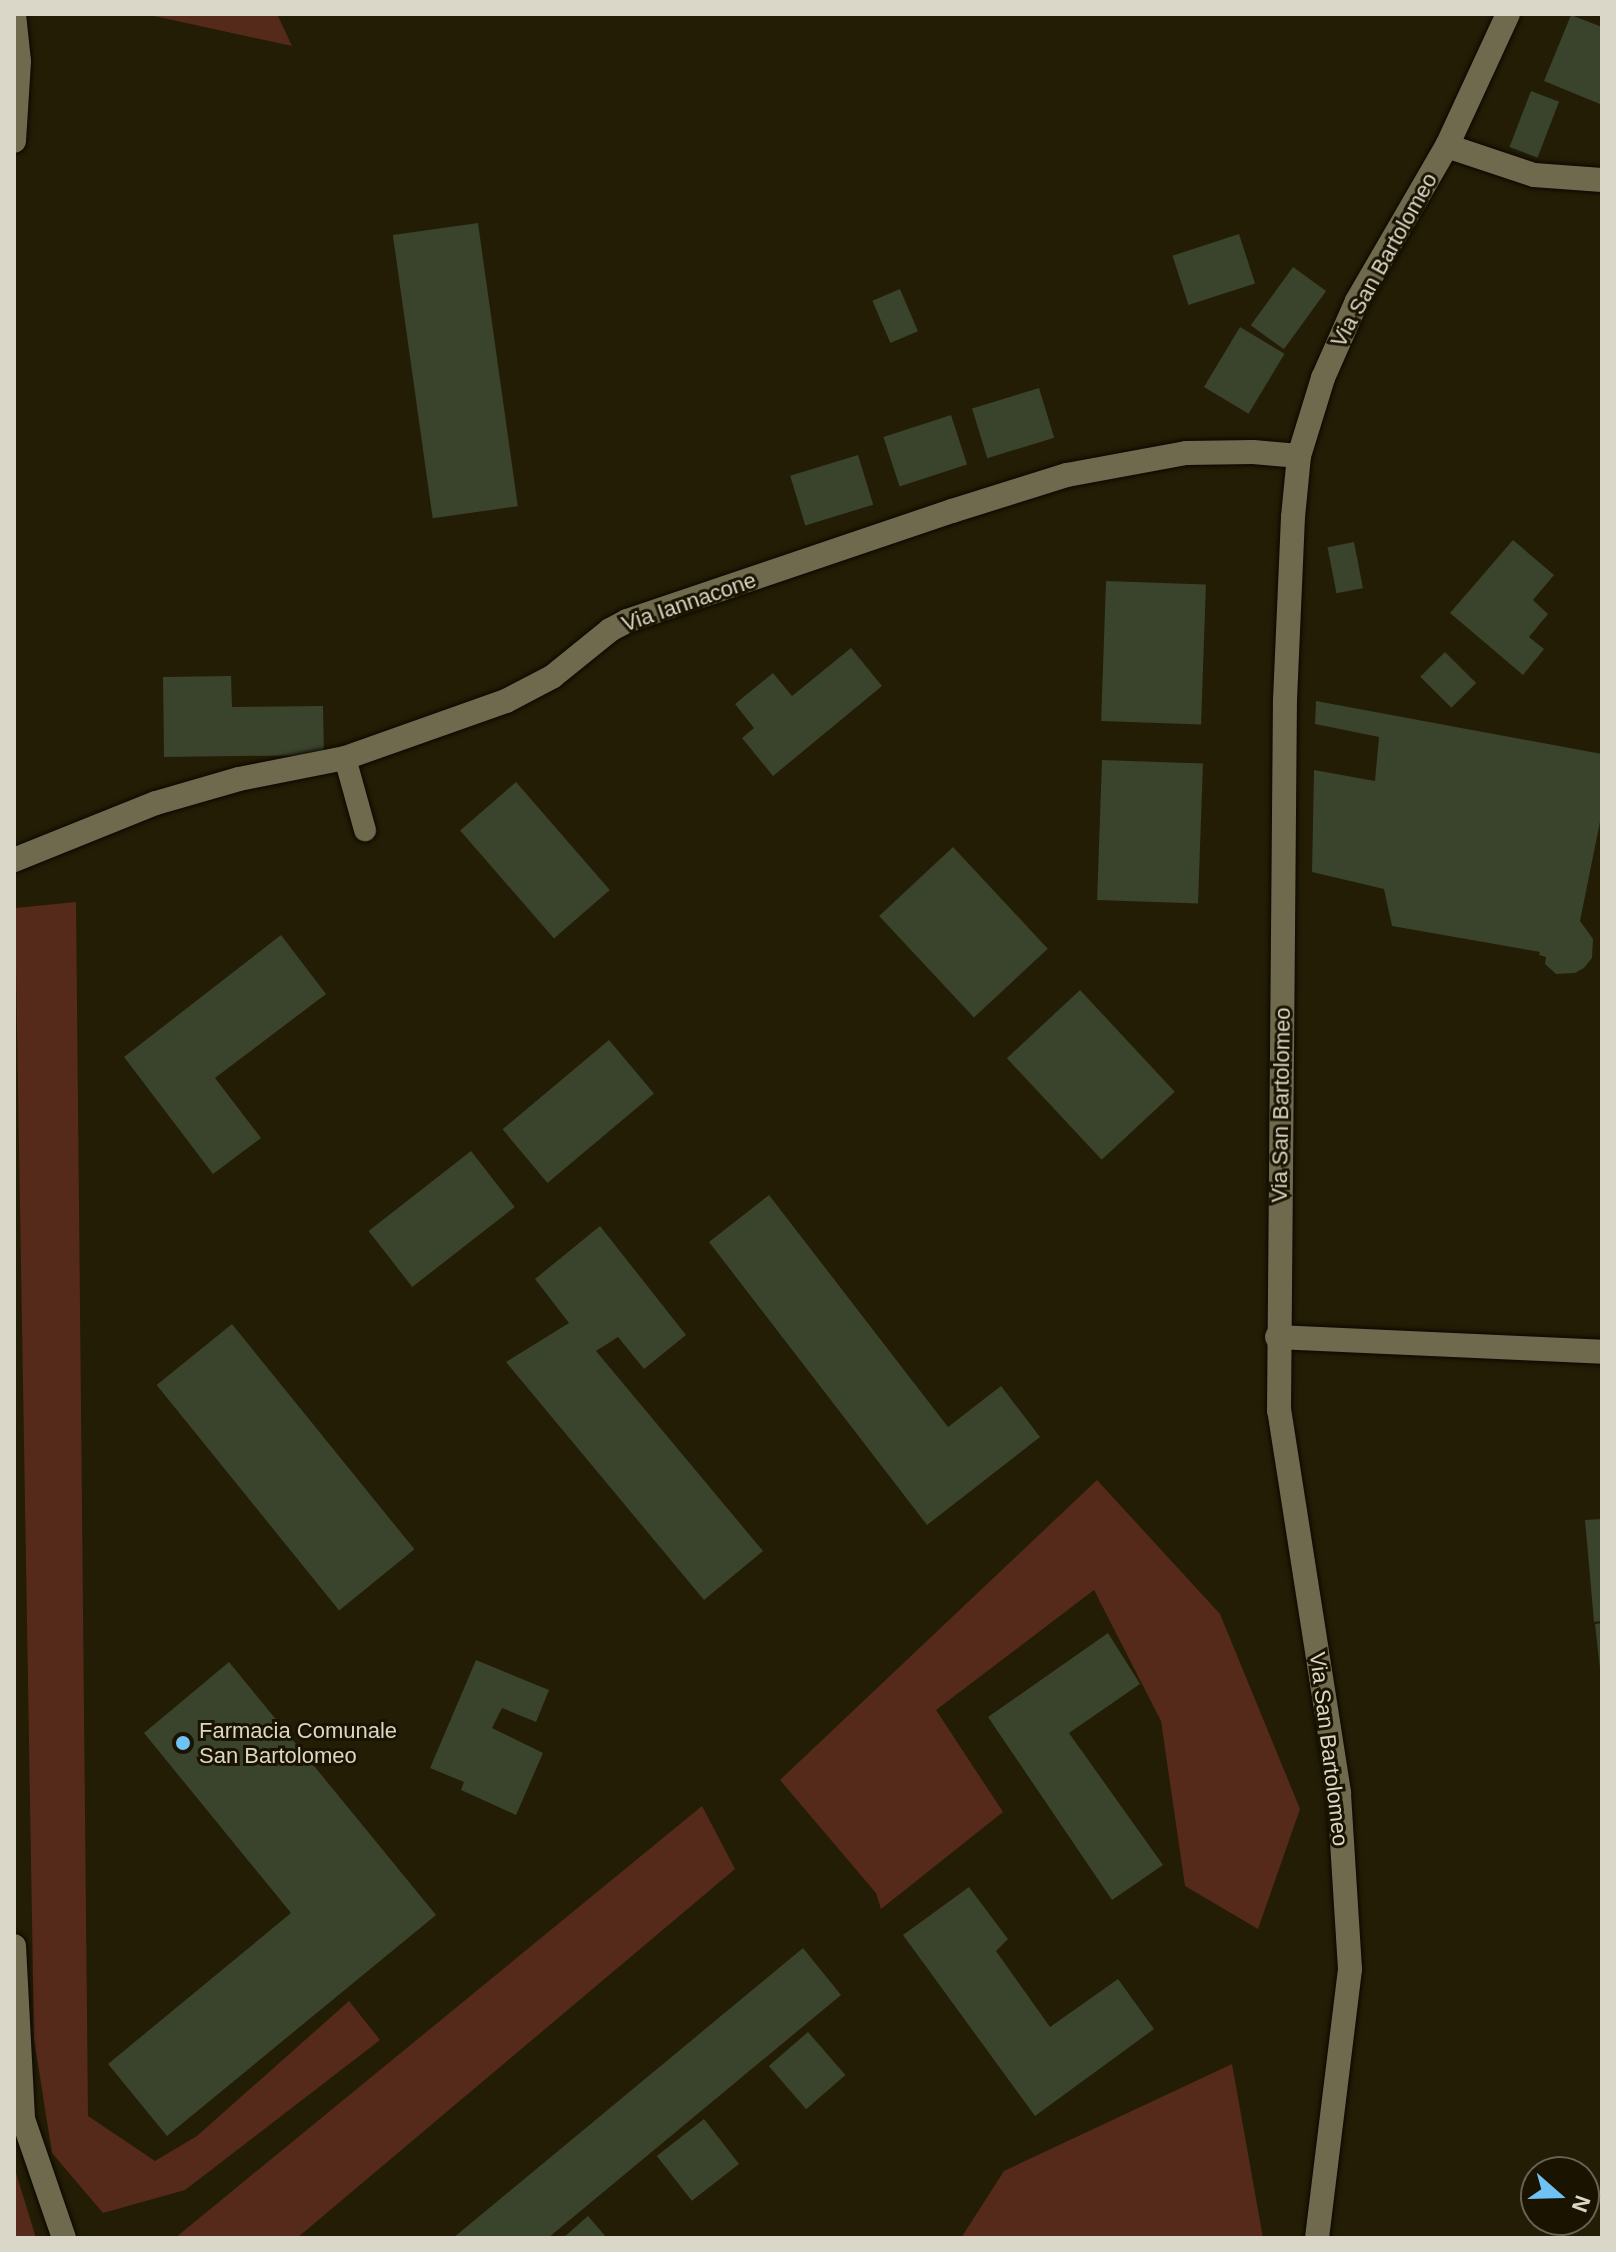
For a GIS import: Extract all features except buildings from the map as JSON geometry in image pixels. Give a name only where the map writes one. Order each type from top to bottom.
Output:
[{"type":"street","points":[[14,14],[19,61],[14,141]]},
{"type":"street","name":"Via San Bartolomeo","points":[[1317,2238],[1350,1969],[1339,1792],[1279,1411],[1277,1337],[1288,577],[1299,456],[1323,378],[1357,301],[1447,146],[1508,14]]},
{"type":"street","points":[[1447,146],[1534,175],[1602,180]]},
{"type":"street","name":"Via Iannacone","points":[[14,860],[156,803],[239,779],[345,758],[531,690],[627,621],[1067,475],[1186,453],[1253,452],[1299,456]]},
{"type":"street","points":[[1277,1337],[1602,1352]]},
{"type":"street","points":[[14,1946],[16,2073],[23,2119],[64,2238]]},
{"type":"lane","points":[[345,758],[365,830]]},
{"type":"shaded area","points":[[145,14],[277,14],[292,46]]},
{"type":"shaded area","points":[[76,902],[88,2116],[155,2161],[197,2136],[349,2001],[380,2040],[185,2190],[103,2213],[52,2153],[34,2039],[15,908]]},
{"type":"shaded area","points":[[1097,1480],[1220,1614],[1300,1809],[1258,1929],[1185,1886],[1161,1721],[1094,1590],[936,1710],[1003,1812],[881,1909],[876,1893],[780,1780]]},
{"type":"shaded area","points":[[702,1806],[735,1869],[297,2238],[175,2238]]},
{"type":"shaded area","points":[[1232,2064],[1263,2238],[961,2238],[1004,2171]]},
{"type":"shaded area","points":[[16,2173],[36,2238],[14,2238]]},
{"type":"place","name":"Farmacia Comunale San Bartolomeo","points":[[183,1743]]}]
